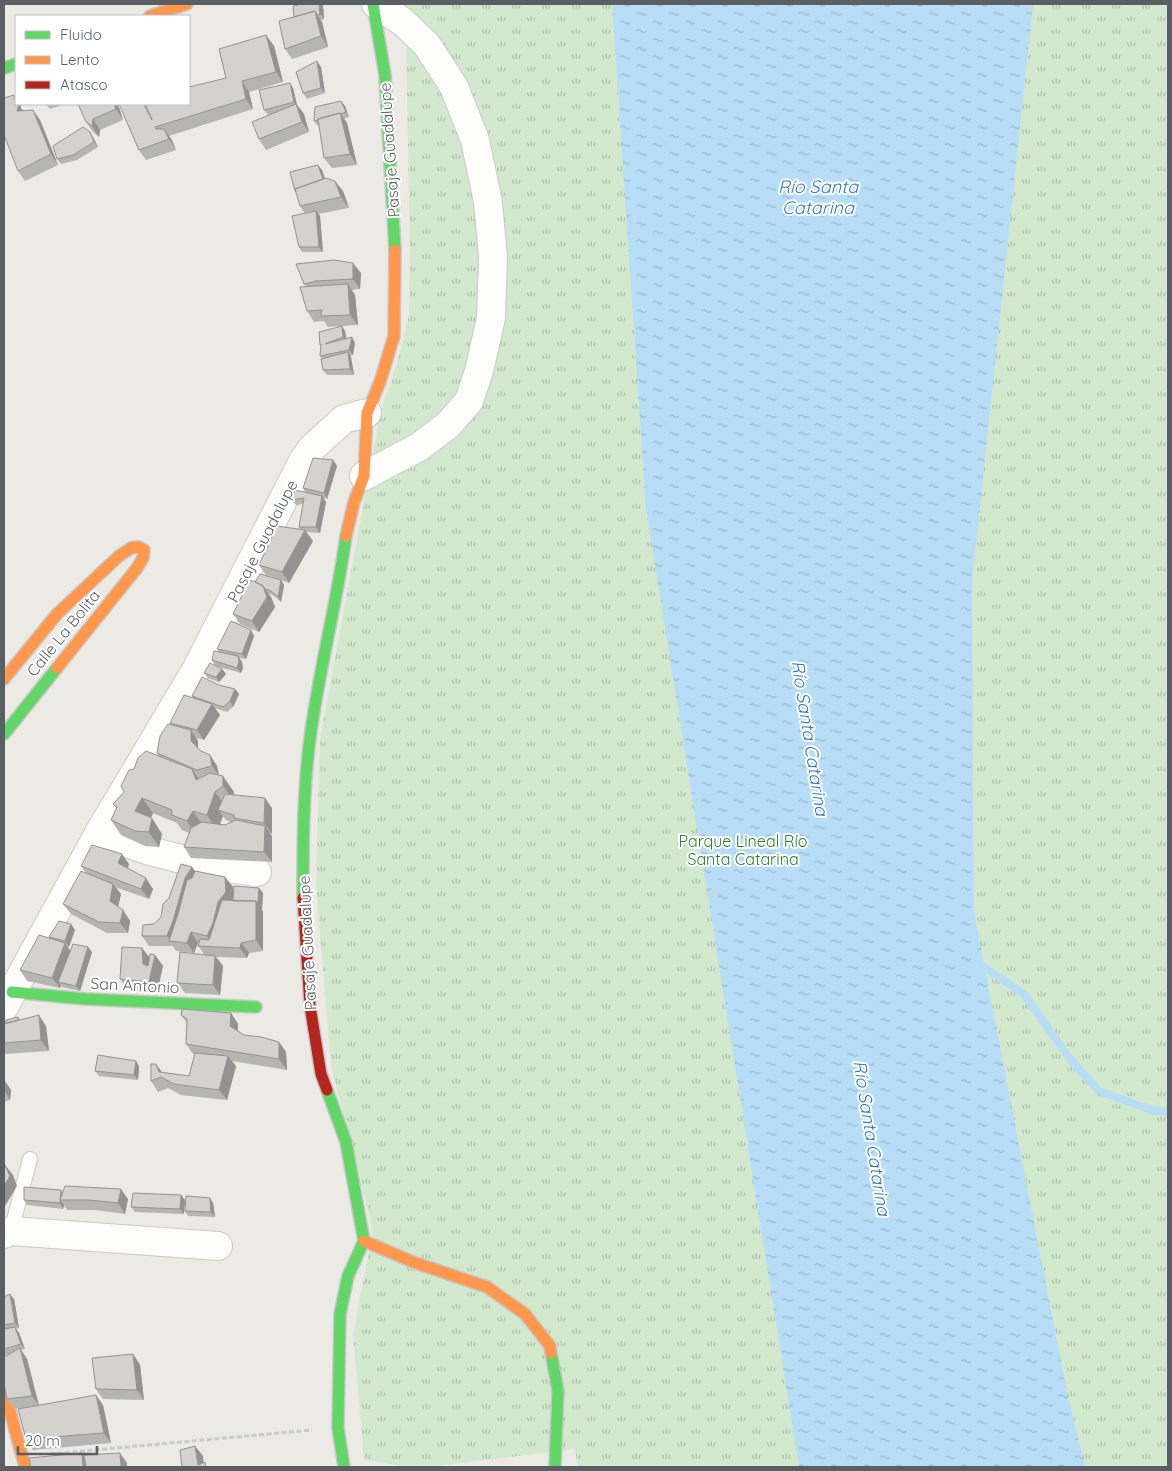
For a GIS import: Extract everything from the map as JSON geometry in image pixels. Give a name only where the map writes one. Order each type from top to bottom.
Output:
[{"type":"street","name":"Pasaje Guadalupe","points":[[364,1241],[346,1142],[321,1074],[310,1006],[303,915],[303,852],[310,732],[339,585],[347,527],[364,476],[367,413],[380,382],[394,336],[396,268],[385,75],[374,4]]},
{"type":"street","points":[[364,476],[419,447],[448,425],[468,401],[479,370],[491,318],[493,257],[488,202],[475,140],[454,87],[427,45],[403,22],[374,4]]},
{"type":"street","name":"Pasaje Guadalupe","points":[[8,999],[99,833],[196,670],[303,461],[312,448],[344,419],[367,413]]},
{"type":"street","name":"Calle La Bolita","points":[[4,734],[137,568],[143,558],[144,550],[138,547],[131,548],[119,556],[58,614],[23,656]]},
{"type":"street","points":[[4,679],[23,656],[48,678]]},
{"type":"street","points":[[99,833],[150,851],[204,865],[257,872]]},
{"type":"street","name":"San Antonio","points":[[8,999],[68,998],[256,1007]]},
{"type":"street","points":[[8,1232],[218,1246]]},
{"type":"street","points":[[344,1467],[338,1428],[340,1314],[348,1276],[364,1241],[413,1262],[487,1287],[525,1314],[550,1346],[558,1391],[555,1467]]},
{"type":"street","points":[[4,1389],[24,1462]]},
{"type":"lane","points":[[8,1232],[30,1159]]},
{"type":"path","points":[[24,1462],[338,1428]]},
{"type":"green space","name":"Parque Lineal Río Santa Catarina","points":[[399,4],[1168,4],[1168,1467],[578,1467],[575,1449],[428,1467],[410,1467],[364,1460],[353,1334],[373,1230],[331,1065],[316,885],[320,740],[381,410],[398,361],[409,315],[410,248],[406,42]]},
{"type":"water","name":"Río Santa Catarina","points":[[612,4],[1033,4],[972,583],[974,912],[1067,1392],[1085,1467],[799,1467],[646,509]]},
{"type":"building","points":[[319,4],[320,14],[317,15],[315,11],[294,17],[293,6]]},
{"type":"building","points":[[315,11],[321,36],[285,49],[279,21]]},
{"type":"building","points":[[266,35],[276,72],[242,81],[246,99],[155,127],[156,129],[164,129],[169,139],[139,150],[119,105],[144,105],[152,120],[145,105],[190,105],[190,87],[226,78],[219,49]]},
{"type":"building","points":[[317,61],[321,88],[303,93],[296,72]]},
{"type":"building","points":[[290,83],[294,102],[264,110],[259,90]]},
{"type":"building","points":[[14,95],[15,105],[19,105],[17,111],[33,110],[51,154],[18,171],[4,135],[4,98]]},
{"type":"building","points":[[341,101],[346,112],[314,121],[315,107]]},
{"type":"building","points":[[296,104],[302,122],[259,139],[252,122]]},
{"type":"building","points":[[78,105],[114,105],[116,109],[93,119],[92,126],[86,122]]},
{"type":"building","points":[[340,113],[350,154],[324,158],[318,119]]},
{"type":"building","points":[[83,127],[90,132],[94,142],[73,155],[57,159],[53,146]]},
{"type":"building","points":[[318,165],[323,179],[295,189],[295,191],[290,172]]},
{"type":"building","points":[[326,178],[335,181],[341,197],[300,206],[295,189]]},
{"type":"building","points":[[316,211],[319,247],[299,247],[292,216]]},
{"type":"building","points":[[334,260],[353,263],[353,279],[316,281],[304,284],[296,264]]},
{"type":"building","points":[[348,284],[350,315],[321,316],[322,310],[307,311],[300,287]]},
{"type":"building","points":[[342,326],[343,337],[325,344],[352,337],[349,350],[320,356],[319,332]]},
{"type":"building","points":[[348,352],[350,369],[323,370],[321,359]]},
{"type":"building","points":[[313,458],[333,460],[324,493],[303,488]]},
{"type":"building","points":[[295,490],[322,496],[316,527],[299,527],[304,498],[292,500]]},
{"type":"building","points":[[277,526],[305,530],[282,572],[259,565]]},
{"type":"building","points":[[260,574],[281,580],[278,597],[255,582]]},
{"type":"building","points":[[249,581],[254,581],[263,586],[267,597],[252,621],[233,614]]},
{"type":"building","points":[[231,621],[251,630],[242,654],[217,649]]},
{"type":"building","points":[[214,651],[238,656],[237,668],[212,660]]},
{"type":"building","points":[[210,663],[222,669],[216,677],[204,673]]},
{"type":"building","points":[[202,677],[219,685],[235,689],[230,701],[223,707],[192,696]]},
{"type":"building","points":[[184,695],[212,704],[197,730],[170,723]]},
{"type":"building","points":[[168,724],[191,730],[191,741],[201,751],[210,755],[212,766],[197,770],[157,753],[160,736]]},
{"type":"building","points":[[146,751],[192,769],[196,780],[210,773],[223,776],[223,786],[215,792],[207,815],[193,811],[187,821],[172,815],[172,810],[142,798],[135,811],[152,818],[149,832],[135,831],[111,820],[117,807],[113,804],[124,792],[121,786],[129,770],[134,769],[138,758]]},
{"type":"building","points":[[225,794],[265,798],[264,823],[234,818],[234,815],[218,810]]},
{"type":"building","points":[[236,820],[265,826],[264,852],[184,847],[191,828],[202,822],[225,825]]},
{"type":"building","points":[[92,845],[122,854],[118,863],[146,878],[141,889],[81,866]]},
{"type":"building","points":[[181,864],[192,867],[185,878],[167,936],[142,936],[143,925],[154,924],[161,917],[163,904],[169,898]]},
{"type":"building","points":[[81,871],[113,884],[110,901],[123,910],[120,923],[99,922],[63,904]]},
{"type":"building","points":[[195,871],[225,877],[226,892],[218,902],[213,923],[207,936],[191,932],[187,943],[169,941],[187,880],[192,878]]},
{"type":"building","points":[[234,886],[259,888],[258,904],[256,901],[233,901]]},
{"type":"building","points":[[222,900],[256,901],[256,940],[241,943],[240,948],[198,946],[200,939],[209,940]]},
{"type":"building","points":[[59,921],[71,924],[65,941],[49,937]]},
{"type":"building","points":[[39,935],[65,943],[52,978],[20,970]]},
{"type":"building","points":[[73,944],[88,947],[76,986],[58,982]]},
{"type":"building","points":[[122,947],[142,948],[143,964],[148,966],[150,954],[155,955],[149,982],[120,979]]},
{"type":"building","points":[[180,952],[215,956],[213,985],[177,983]]},
{"type":"building","points":[[182,1009],[231,1013],[230,1026],[244,1035],[279,1042],[279,1059],[186,1044],[187,1019],[181,1015]]},
{"type":"building","points":[[39,1015],[41,1040],[4,1043],[4,1024]]},
{"type":"building","points":[[18,1017],[18,1020],[6,1023],[6,1020]]},
{"type":"building","points":[[195,1053],[228,1056],[219,1090],[174,1084],[161,1077],[151,1081],[151,1064],[156,1064],[159,1072],[189,1076]]},
{"type":"building","points":[[98,1055],[136,1061],[134,1075],[95,1071]]},
{"type":"building","points":[[4,1165],[10,1176],[4,1186]]},
{"type":"building","points":[[65,1186],[121,1189],[118,1203],[60,1200]]},
{"type":"building","points":[[24,1187],[61,1190],[60,1203],[24,1200]]},
{"type":"building","points":[[133,1193],[181,1195],[180,1209],[131,1207]]},
{"type":"building","points":[[186,1196],[210,1198],[211,1212],[185,1211]]},
{"type":"building","points":[[10,1294],[15,1323],[4,1325],[4,1297]]},
{"type":"building","points":[[15,1327],[21,1344],[4,1349],[4,1329]]},
{"type":"building","points":[[20,1348],[32,1396],[7,1399],[4,1384],[4,1357]]},
{"type":"building","points":[[133,1354],[137,1390],[96,1389],[92,1358]]},
{"type":"building","points":[[96,1395],[104,1433],[26,1439],[18,1409]]},
{"type":"building","points":[[195,1446],[198,1465],[205,1462],[206,1467],[182,1467],[180,1450]]},
{"type":"building","points":[[82,1453],[83,1467],[31,1467],[29,1458]]},
{"type":"building","points":[[120,1453],[121,1467],[86,1467],[84,1455]]},
{"type":"waterway","points":[[976,962],[1024,994],[1070,1059],[1099,1091],[1154,1111],[1168,1111]]},
{"type":"traffic: fast","points":[[373,4],[385,75],[395,250]]},
{"type":"traffic: fast","points":[[4,68],[15,64]]},
{"type":"traffic: fast","points":[[303,898],[304,814],[308,752],[346,536]]},
{"type":"traffic: fast","points":[[4,734],[57,668]]},
{"type":"traffic: fast","points":[[12,992],[85,999],[256,1007]]},
{"type":"traffic: fast","points":[[327,1090],[346,1142],[364,1241],[348,1276],[340,1314],[338,1428],[344,1467]]},
{"type":"traffic: fast","points":[[551,1353],[558,1391],[555,1467]]},
{"type":"traffic: slow","points":[[153,15],[187,4]]},
{"type":"traffic: slow","points":[[346,536],[354,502],[364,476],[367,413],[380,382],[394,336],[395,250]]},
{"type":"traffic: slow","points":[[4,679],[57,614],[119,556],[131,548],[138,547],[144,550],[143,558],[137,568],[57,668]]},
{"type":"traffic: slow","points":[[364,1241],[413,1262],[487,1287],[525,1314],[550,1346],[551,1353]]},
{"type":"traffic: slow","points":[[4,1389],[25,1467]]},
{"type":"traffic: jam","points":[[303,898],[310,1006],[321,1074],[327,1090]]}]
